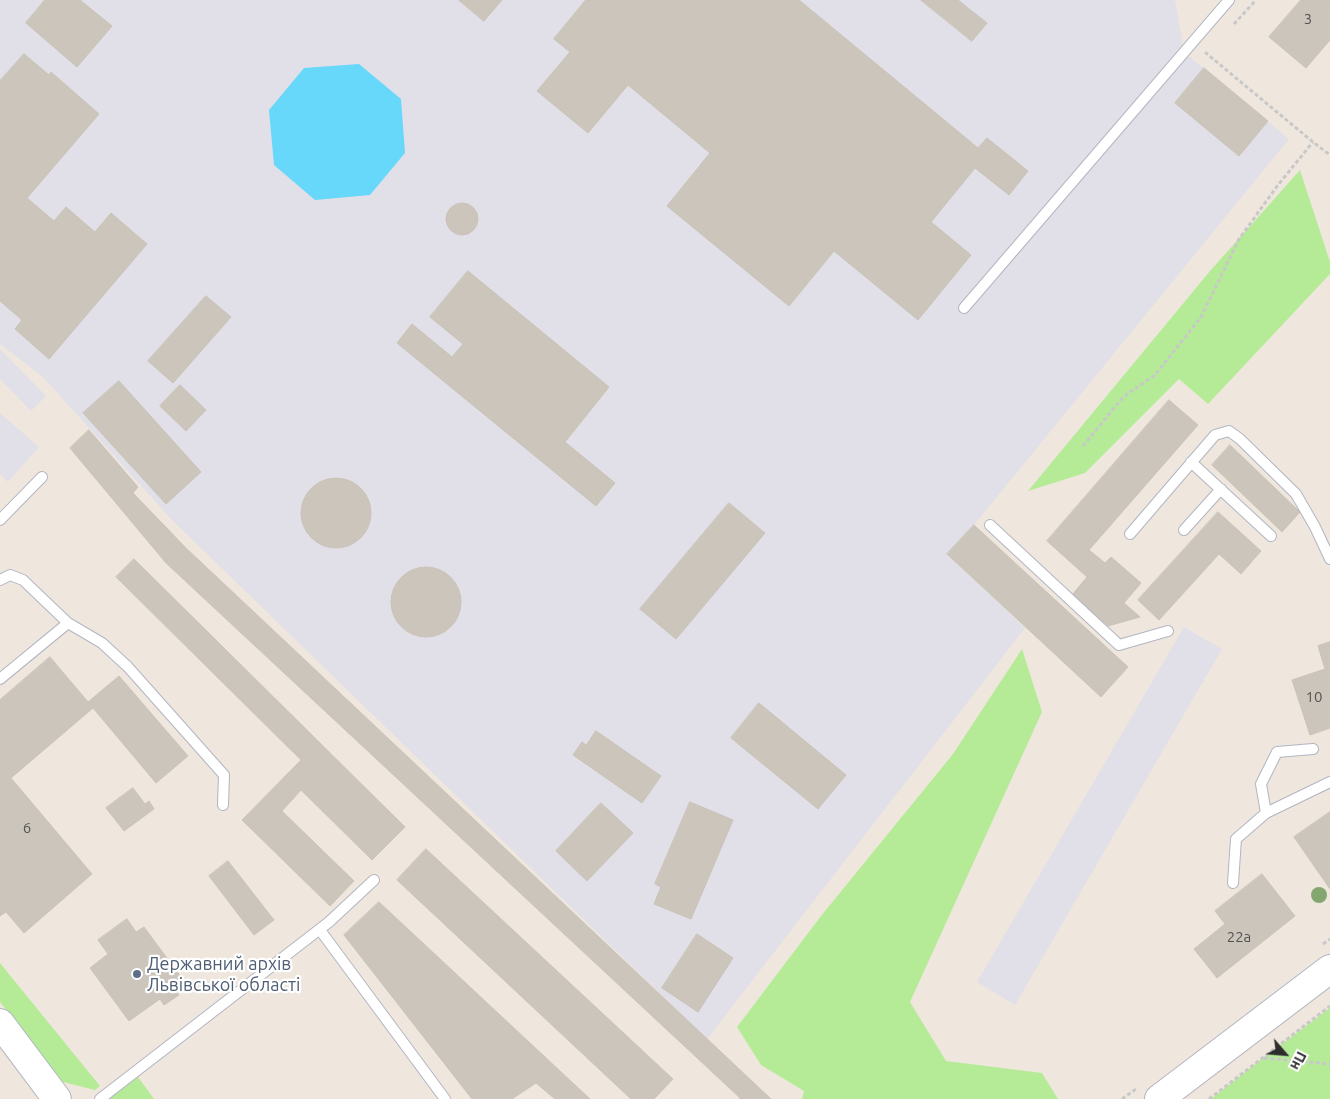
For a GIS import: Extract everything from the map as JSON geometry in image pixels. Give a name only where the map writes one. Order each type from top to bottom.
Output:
[{"type":"street","points":[[1159,1099],[1330,969]]},
{"type":"street","points":[[0,1024],[57,1099]]},
{"type":"lane","points":[[964,308],[1229,0]]},
{"type":"lane","points":[[1130,534],[1215,435],[1229,431],[1240,439],[1296,494],[1315,527],[1330,559]]},
{"type":"lane","points":[[1191,462],[1271,536]]},
{"type":"lane","points":[[0,520],[42,477]]},
{"type":"lane","points":[[1184,530],[1221,489]]},
{"type":"lane","points":[[990,526],[1119,645],[1168,631]]},
{"type":"lane","points":[[0,580],[10,575],[23,580],[68,623],[102,643],[128,667],[224,775],[223,806]]},
{"type":"lane","points":[[0,679],[68,623]]},
{"type":"lane","points":[[1266,813],[1261,784],[1277,752],[1314,749]]},
{"type":"lane","points":[[1233,883],[1236,839],[1266,813],[1330,782]]},
{"type":"lane","points":[[100,1099],[320,930],[374,880]]},
{"type":"lane","points":[[320,930],[445,1099]]},
{"type":"path","points":[[1206,53],[1330,155]]},
{"type":"path","points":[[1083,446],[1122,396],[1156,375],[1201,317],[1239,239],[1278,185],[1313,142]]},
{"type":"path","points":[[1209,1099],[1330,1006]]},
{"type":"path","points":[[1263,1058],[1330,1064]]},
{"type":"shaded area","points":[[0,0],[1175,0],[1184,52],[1289,139],[974,525],[947,554],[1025,628],[707,1039],[171,519],[43,377],[0,344]]},
{"type":"shaded area","points":[[0,349],[46,396],[31,411],[0,379]]},
{"type":"shaded area","points":[[0,413],[39,447],[8,482],[0,474]]},
{"type":"shaded area","points":[[1184,627],[1222,649],[1015,1005],[977,982]]},
{"type":"green space","points":[[1300,170],[1330,262],[1330,274],[1208,404],[1179,379],[1085,473],[1028,491],[1210,271]]},
{"type":"green space","points":[[1022,649],[1042,712],[910,1002],[946,1061],[1042,1073],[1058,1099],[802,1099],[804,1091],[761,1065],[737,1027],[821,916],[953,754]]},
{"type":"green space","points":[[0,963],[100,1086],[95,1090],[63,1082],[0,1002]]},
{"type":"green space","points":[[1330,1008],[1330,1099],[1211,1099],[1263,1058]]},
{"type":"green space","points":[[138,1077],[154,1099],[108,1099]]},
{"type":"water","points":[[359,64],[401,99],[405,153],[370,195],[315,200],[274,165],[269,110],[304,68]]},
{"type":"building","points":[[45,0],[80,0],[112,26],[77,67],[26,23]]},
{"type":"building","points":[[459,0],[502,0],[484,21]]},
{"type":"building","points":[[586,0],[799,0],[978,148],[987,138],[1028,171],[1009,195],[975,168],[931,222],[971,255],[918,320],[834,251],[789,306],[667,206],[710,153],[628,85],[588,133],[537,91],[570,52],[554,39]]},
{"type":"building","points":[[921,0],[958,0],[987,23],[972,41]]},
{"type":"building","points":[[1301,0],[1330,0],[1330,40],[1306,68],[1269,37]]},
{"type":"building","points":[[24,54],[49,75],[51,72],[99,114],[27,198],[54,221],[66,207],[95,232],[111,213],[147,244],[49,359],[15,329],[22,320],[0,301],[0,81]]},
{"type":"building","points":[[1204,68],[1268,121],[1239,156],[1175,103]]},
{"type":"building","points":[[462,203],[474,207],[478,219],[474,231],[462,235],[450,231],[446,219],[450,207]]},
{"type":"building","points":[[468,271],[609,387],[565,442],[615,483],[596,506],[397,343],[412,324],[452,357],[463,344],[430,317]]},
{"type":"building","points":[[206,296],[231,317],[173,383],[148,361]]},
{"type":"building","points":[[119,381],[201,472],[166,504],[83,413]]},
{"type":"building","points":[[180,385],[206,410],[186,431],[160,406]]},
{"type":"building","points":[[1169,400],[1198,425],[1089,550],[1105,563],[1111,557],[1141,583],[1124,603],[1140,617],[1108,626],[1072,595],[1087,577],[1047,541]]},
{"type":"building","points":[[89,430],[138,487],[133,493],[186,548],[771,1099],[740,1099],[166,563],[70,448]]},
{"type":"building","points":[[1230,445],[1300,512],[1282,532],[1212,465]]},
{"type":"building","points":[[336,478],[355,484],[365,494],[371,513],[365,532],[355,542],[336,548],[317,542],[307,532],[301,513],[307,494],[317,484]]},
{"type":"building","points":[[729,503],[765,533],[676,639],[640,609]]},
{"type":"building","points":[[1218,512],[1261,551],[1241,574],[1219,554],[1159,620],[1138,600]]},
{"type":"building","points":[[974,525],[1128,667],[1101,697],[947,554]]},
{"type":"building","points":[[134,559],[405,827],[372,860],[301,790],[282,811],[354,881],[330,906],[242,820],[301,760],[116,577]]},
{"type":"building","points":[[433,567],[446,573],[455,582],[459,588],[461,602],[459,616],[451,627],[440,635],[419,637],[412,635],[401,627],[393,616],[391,595],[393,588],[401,577],[412,569]]},
{"type":"building","points":[[1330,642],[1330,728],[1310,735],[1292,680],[1325,669],[1318,646]]},
{"type":"building","points":[[50,657],[88,702],[119,676],[188,756],[156,783],[93,708],[11,778],[92,874],[24,933],[6,912],[0,916],[0,700]]},
{"type":"building","points":[[759,703],[846,775],[818,809],[731,738]]},
{"type":"building","points":[[596,731],[661,776],[642,803],[573,755],[582,742],[586,745]]},
{"type":"building","points":[[133,788],[145,804],[149,801],[154,809],[124,831],[106,808]]},
{"type":"building","points":[[690,802],[733,820],[691,919],[654,904],[661,887],[655,884]]},
{"type":"building","points":[[601,803],[633,833],[587,881],[556,851]]},
{"type":"building","points":[[1330,812],[1330,889],[1294,837]]},
{"type":"building","points":[[426,849],[673,1079],[654,1099],[631,1099],[397,880]]},
{"type":"building","points":[[228,861],[274,920],[254,935],[209,876]]},
{"type":"building","points":[[1262,874],[1295,916],[1217,978],[1194,949],[1225,924],[1215,911]]},
{"type":"building","points":[[379,902],[590,1099],[555,1099],[536,1083],[512,1099],[472,1099],[344,935]]},
{"type":"building","name":"Державний архів Львівської області","points":[[127,919],[136,932],[144,927],[184,981],[174,988],[179,995],[164,1005],[160,999],[129,1021],[90,968],[108,954],[98,940]]},
{"type":"building","points":[[697,934],[733,958],[698,1012],[662,988]]},
{"type":"place","name":"Державний архів Львівської області","points":[[137,974]]}]
